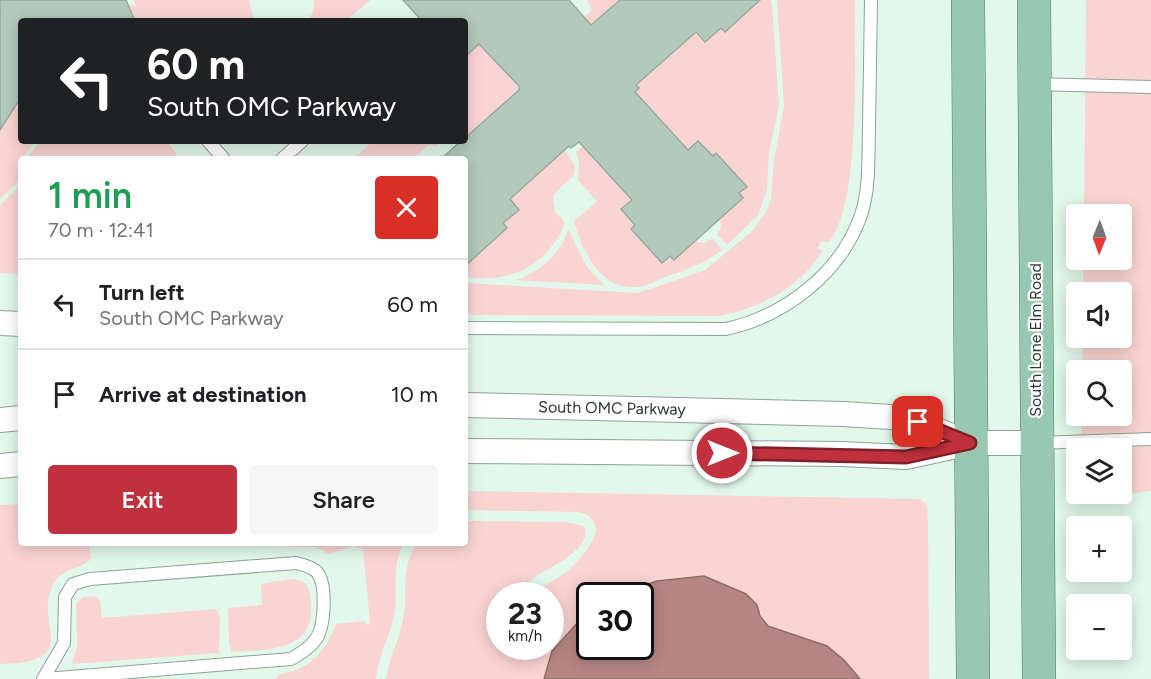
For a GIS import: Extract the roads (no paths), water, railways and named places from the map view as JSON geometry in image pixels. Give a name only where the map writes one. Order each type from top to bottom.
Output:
[{"type":"main road","points":[[968,0],[973,679]]},
{"type":"main road","name":"South Lone Elm Road","points":[[1034,0],[1039,679]]},
{"type":"street","points":[[0,323],[18,324]]},
{"type":"street","name":"South OMC Parkway","points":[[468,405],[843,414],[906,418],[970,443]]},
{"type":"street","points":[[0,420],[18,418]]},
{"type":"street","name":"South OMC Parkway","points":[[468,451],[906,457],[970,443],[1036,443]]},
{"type":"street","points":[[0,466],[18,464]]},
{"type":"lane","points":[[468,328],[726,329],[748,324],[771,314],[812,285],[843,252],[862,214],[868,162],[871,0]]},
{"type":"lane","points":[[1033,84],[1151,87]]},
{"type":"lane","points":[[211,144],[221,156]]},
{"type":"lane","points":[[285,156],[299,144]]},
{"type":"lane","points":[[1036,443],[1151,440]]},
{"type":"lane","points":[[296,563],[315,569],[319,575],[323,612],[322,628],[315,640],[291,659],[44,679],[64,643],[65,597],[73,584],[90,579],[296,563]]}]
